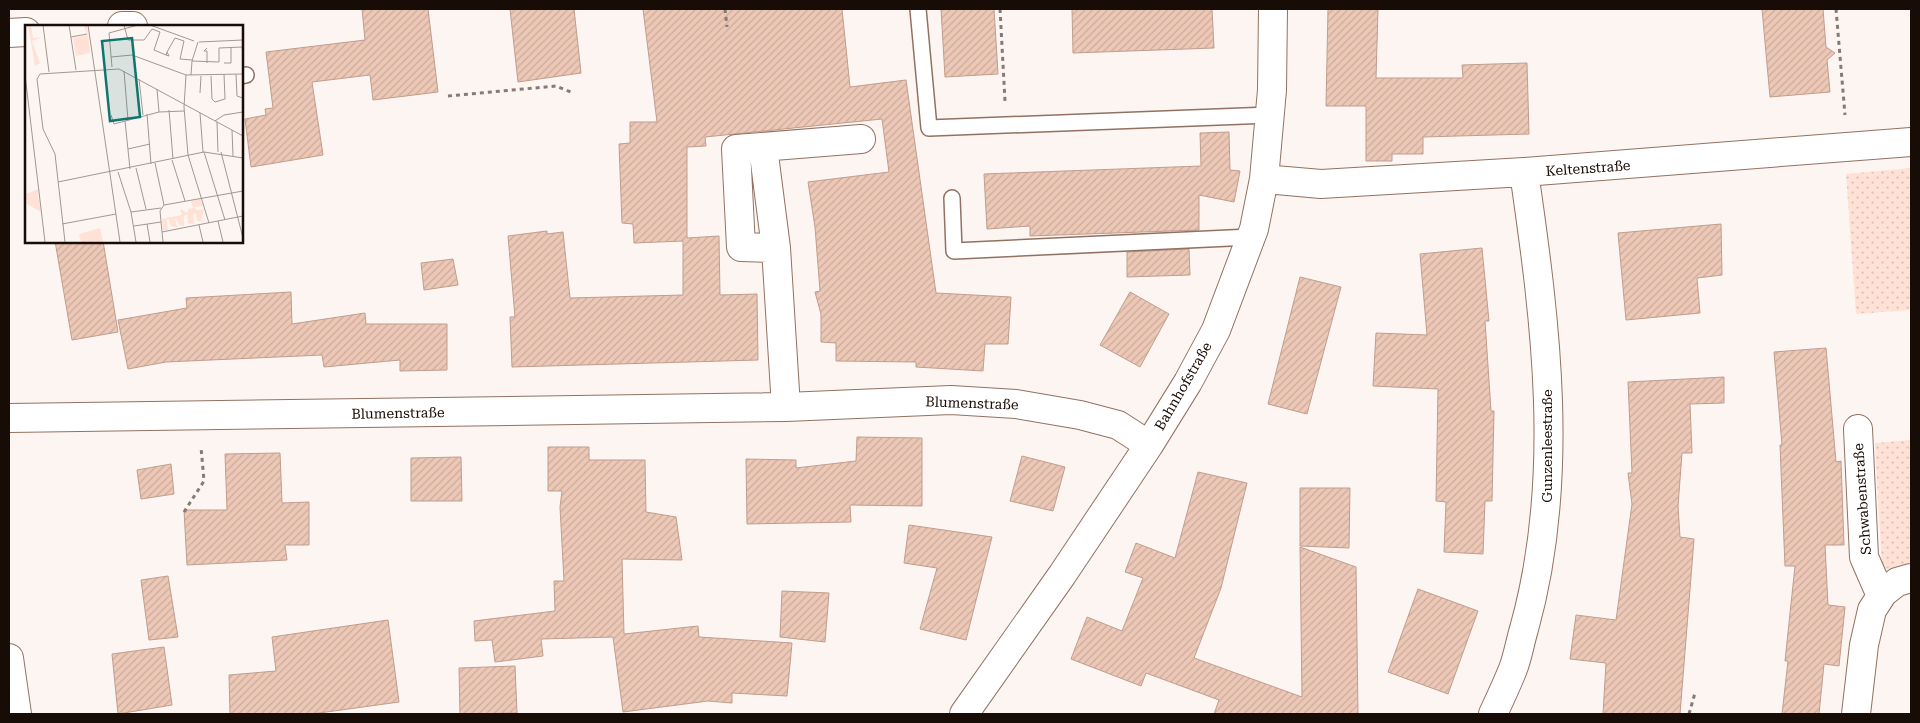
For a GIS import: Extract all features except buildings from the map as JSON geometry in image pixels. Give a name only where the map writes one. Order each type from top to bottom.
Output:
[{"type":"street","name":"Bahnhofstraße","points":[[964,714],[1062,575],[1149,445],[1188,382],[1216,330],[1251,237],[1264,179],[1270,115],[1272,9]]},
{"type":"street","points":[[9,33],[25,32]]},
{"type":"street","points":[[786,407],[776,248],[763,147],[861,139]]},
{"type":"street","name":"Keltenstraße","points":[[1264,179],[1321,184],[1524,172],[1911,142]]},
{"type":"street","name":"Gunzenleestraße","points":[[1493,714],[1513,669],[1534,595],[1546,512],[1550,436],[1547,373],[1534,240],[1524,172]]},
{"type":"street","name":"Blumenstraße","points":[[9,418],[198,417],[786,407],[951,400],[1016,404],[1080,414],[1118,425],[1149,445]]},
{"type":"street","name":"Schwabenstraße","points":[[1858,429],[1864,557],[1881,596]]},
{"type":"street","points":[[1856,714],[1864,645],[1872,610],[1881,596],[1897,582],[1911,578]]},
{"type":"street","points":[[9,658],[17,714]]},
{"type":"lane","points":[[918,9],[929,128],[1270,115]]},
{"type":"lane","points":[[952,198],[954,251],[1251,237]]},
{"type":"path","points":[[725,9],[727,28]]},
{"type":"path","points":[[1000,9],[1006,124]]},
{"type":"path","points":[[1836,9],[1847,148]]},
{"type":"path","points":[[448,96],[556,86],[572,92]]},
{"type":"path","points":[[184,512],[204,481],[198,417]]},
{"type":"path","points":[[1689,714],[1695,692]]},
{"type":"shaded area","points":[[1911,168],[1911,310],[1856,314],[1846,174]]},
{"type":"shaded area","points":[[1911,440],[1911,567],[1882,569],[1875,443]]}]
